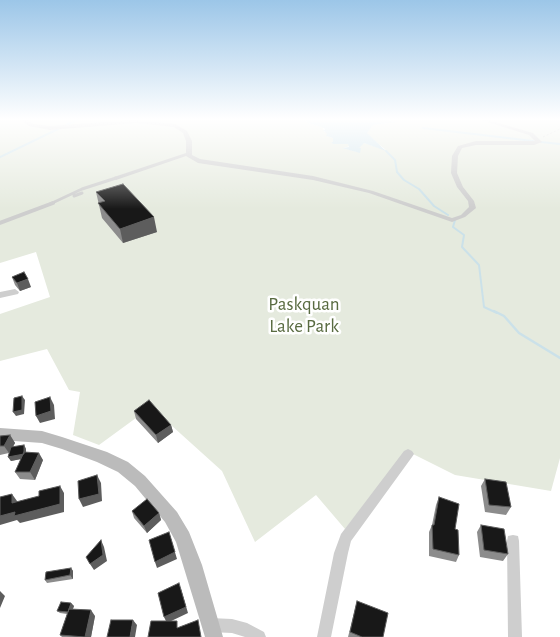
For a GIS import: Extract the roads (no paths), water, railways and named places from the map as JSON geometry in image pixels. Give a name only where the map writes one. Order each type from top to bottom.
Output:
[{"type":"street","points":[[188,150],[188,154]]},
{"type":"street","points":[[188,154],[192,158],[204,163],[295,174],[336,183],[371,192],[452,220],[463,216],[473,208],[471,201],[460,188],[456,178],[455,156],[458,150]]},
{"type":"street","points":[[116,178],[188,154]]},
{"type":"street","points":[[0,295],[15,292]]},
{"type":"street","points":[[0,434],[42,437],[62,443],[102,457],[122,467],[140,480],[171,517],[183,538],[212,631],[247,630],[260,637]]},
{"type":"street","points":[[324,637],[341,553],[346,538],[408,454]]},
{"type":"street","points":[[513,541],[515,637]]},
{"type":"lane","points":[[63,199],[82,189],[116,178]]},
{"type":"lane","points":[[0,223],[82,193]]},
{"type":"water","points":[[348,150],[361,150],[360,153]]},
{"type":"waterway","points":[[0,157],[15,150]]},
{"type":"waterway","points":[[386,151],[395,160],[397,172],[404,180],[419,189],[434,206],[448,215]]},
{"type":"waterway","points":[[455,220],[453,227],[464,235],[462,247],[479,265],[484,307],[497,313]]},
{"type":"waterway","points":[[494,311],[504,316],[519,333],[560,358]]},
{"type":"park label","name":"Paskquan Lake Park","points":[[304,315]]}]
